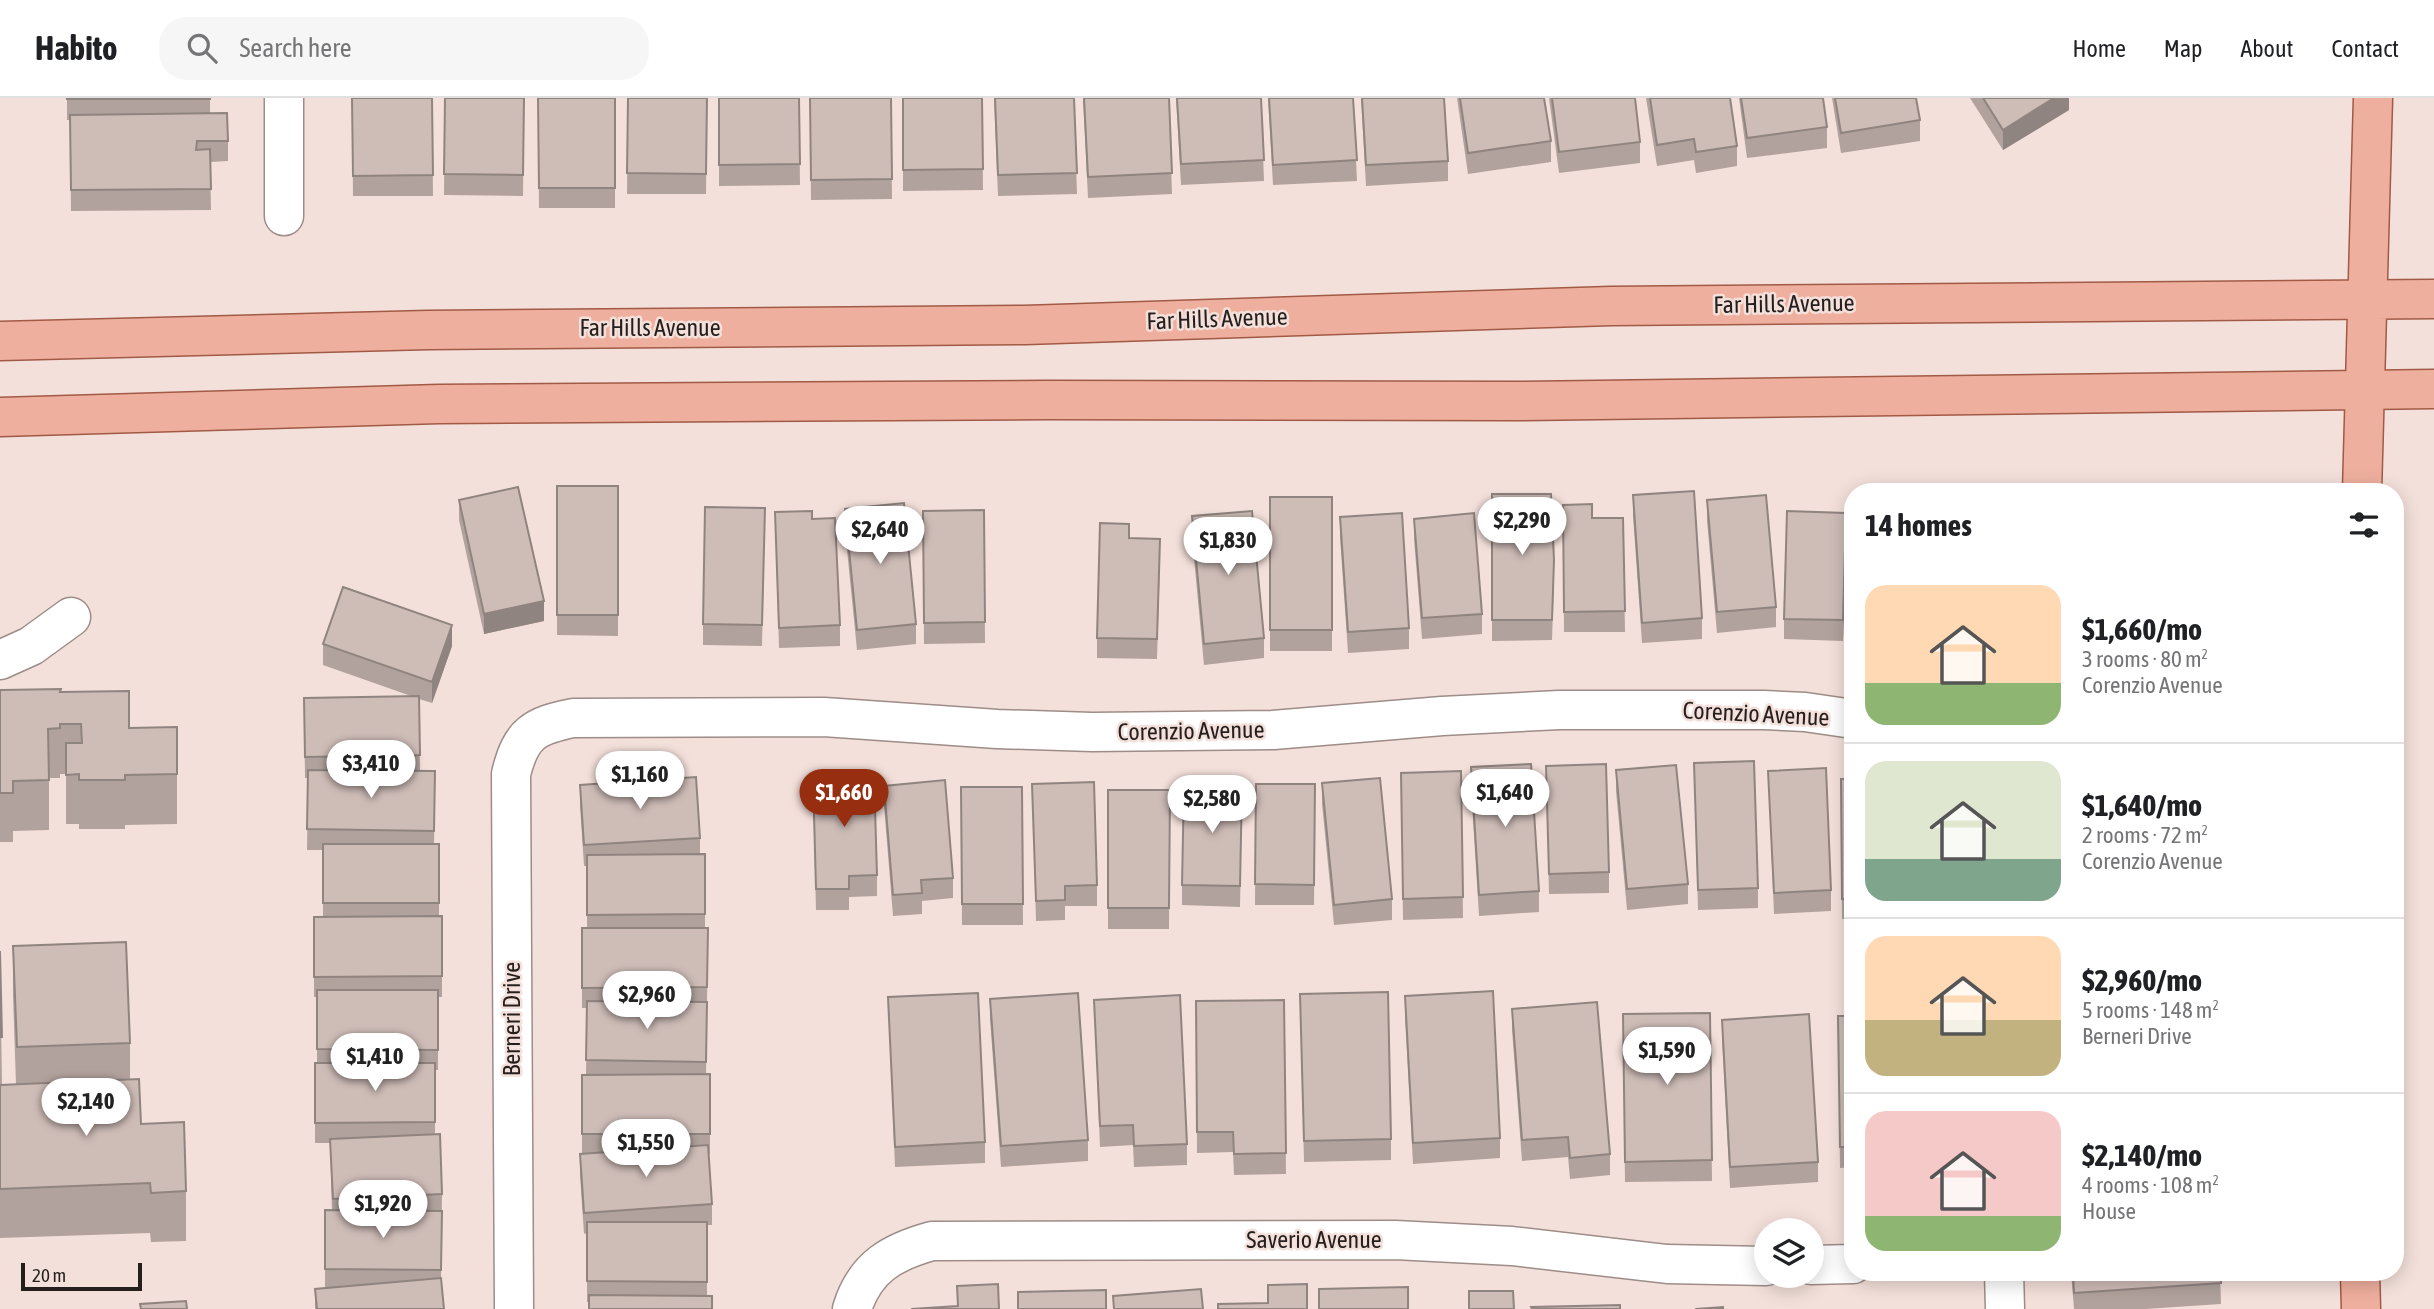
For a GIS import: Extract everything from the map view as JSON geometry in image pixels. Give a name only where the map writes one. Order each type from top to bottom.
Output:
[{"type":"main road","points":[[2362,483],[2373,98]]},
{"type":"main road","name":"Far Hills Avenue","points":[[0,341],[428,330],[1038,324],[1611,306],[2434,299]]},
{"type":"main road","points":[[0,417],[439,404],[1046,400],[1517,401],[2434,389]]},
{"type":"main road","points":[[2360,1281],[2361,1309]]},
{"type":"street","points":[[284,98],[284,216]]},
{"type":"street","points":[[0,660],[31,646],[71,617]]},
{"type":"street","name":"Corenzio Avenue","points":[[530,734],[548,723],[573,718],[824,717],[997,729],[1092,732],[1273,730],[1442,716],[1559,710],[1764,710],[1844,718]]},
{"type":"street","name":"Berneri Drive","points":[[514,1309],[511,774],[517,752],[530,734]]},
{"type":"street","name":"Saverio Avenue","points":[[852,1309],[857,1293],[871,1273],[887,1258],[907,1248],[932,1241],[1409,1240],[1512,1246],[1668,1264],[1754,1266]]},
{"type":"street","points":[[1824,1265],[1844,1264]]},
{"type":"street","points":[[2004,1281],[2005,1309]]},
{"type":"building","points":[[210,98],[210,99],[67,99]]},
{"type":"building","points":[[352,98],[432,98],[433,175],[353,176]]},
{"type":"building","points":[[445,98],[524,98],[523,175],[444,174]]},
{"type":"building","points":[[538,98],[615,98],[615,188],[539,188]]},
{"type":"building","points":[[628,98],[707,98],[706,174],[627,173]]},
{"type":"building","points":[[719,98],[799,98],[800,164],[719,165]]},
{"type":"building","points":[[810,98],[891,98],[892,179],[811,180]]},
{"type":"building","points":[[903,98],[982,98],[983,169],[903,170]]},
{"type":"building","points":[[995,98],[1074,98],[1077,173],[998,175]]},
{"type":"building","points":[[1084,98],[1169,98],[1172,173],[1088,177]]},
{"type":"building","points":[[1177,98],[1261,98],[1264,160],[1181,164]]},
{"type":"building","points":[[1269,98],[1353,98],[1357,160],[1273,165]]},
{"type":"building","points":[[1362,98],[1444,98],[1448,161],[1366,165]]},
{"type":"building","points":[[1460,98],[1544,98],[1551,141],[1468,153]]},
{"type":"building","points":[[1552,98],[1635,98],[1640,142],[1559,152]]},
{"type":"building","points":[[1650,98],[1730,98],[1737,146],[1696,152],[1694,139],[1657,145]]},
{"type":"building","points":[[1741,98],[1823,98],[1827,127],[1747,138]]},
{"type":"building","points":[[1835,98],[1916,98],[1920,120],[1841,133]]},
{"type":"building","points":[[1983,98],[2054,98],[2003,130]]},
{"type":"building","points":[[227,113],[228,141],[197,141],[196,150],[210,149],[211,189],[71,190],[70,115]]},
{"type":"building","points":[[557,486],[618,486],[618,615],[557,615]]},
{"type":"building","points":[[518,487],[544,601],[484,614],[459,500]]},
{"type":"building","points":[[1694,491],[1702,618],[1642,623],[1633,495]]},
{"type":"building","points":[[1492,494],[1551,494],[1554,560],[1552,620],[1492,620]]},
{"type":"building","points":[[1766,495],[1776,607],[1717,612],[1707,500]]},
{"type":"building","points":[[1270,497],[1332,497],[1332,630],[1270,630]]},
{"type":"building","points":[[904,503],[916,624],[857,630],[845,509]]},
{"type":"building","points":[[1592,504],[1592,518],[1623,518],[1625,611],[1564,612],[1563,505]]},
{"type":"building","points":[[705,507],[765,508],[762,625],[703,624]]},
{"type":"building","points":[[984,510],[985,622],[924,623],[923,511]]},
{"type":"building","points":[[812,511],[812,519],[835,518],[840,625],[779,628],[775,512]]},
{"type":"building","points":[[1252,511],[1264,638],[1204,644],[1192,516]]},
{"type":"building","points":[[1787,511],[1844,513],[1843,620],[1784,619]]},
{"type":"building","points":[[1402,513],[1409,628],[1348,632],[1340,517]]},
{"type":"building","points":[[1474,513],[1482,614],[1422,618],[1414,519]]},
{"type":"building","points":[[1100,523],[1129,524],[1129,538],[1160,539],[1157,639],[1097,638]]},
{"type":"building","points":[[343,587],[452,625],[432,682],[323,644]]},
{"type":"building","points":[[61,689],[60,692],[129,691],[129,728],[177,727],[177,774],[125,775],[125,780],[79,780],[79,774],[66,775],[66,743],[82,743],[81,724],[60,724],[60,728],[48,729],[49,780],[13,781],[13,793],[0,793],[0,690]]},
{"type":"building","points":[[419,696],[420,755],[305,757],[304,698]]},
{"type":"building","points":[[1754,761],[1758,888],[1698,890],[1694,763]]},
{"type":"building","points":[[1531,764],[1539,891],[1479,895],[1471,767]]},
{"type":"building","points":[[1606,764],[1609,872],[1549,874],[1546,766]]},
{"type":"building","points":[[1676,765],[1688,884],[1627,889],[1616,770]]},
{"type":"building","points":[[1826,768],[1831,890],[1774,893],[1768,771]]},
{"type":"building","points":[[308,770],[435,771],[434,831],[307,829]]},
{"type":"building","points":[[1461,771],[1463,897],[1403,899],[1401,773]]},
{"type":"building","points":[[874,774],[877,875],[849,876],[849,889],[816,889],[813,776]]},
{"type":"building","points":[[696,777],[700,838],[584,845],[580,785]]},
{"type":"building","points":[[1380,778],[1392,899],[1334,905],[1322,783]]},
{"type":"building","points":[[1841,779],[1844,779],[1844,899]]},
{"type":"building","points":[[945,780],[953,878],[921,880],[922,893],[893,895],[884,786]]},
{"type":"building","points":[[1094,782],[1097,885],[1065,886],[1065,900],[1036,901],[1032,784]]},
{"type":"building","points":[[1184,784],[1242,785],[1240,886],[1182,885]]},
{"type":"building","points":[[1256,784],[1315,784],[1314,885],[1255,884]]},
{"type":"building","points":[[961,787],[1022,787],[1023,904],[962,904]]},
{"type":"building","points":[[1108,790],[1170,790],[1169,908],[1108,908]]},
{"type":"building","points":[[323,844],[439,844],[439,903],[323,903]]},
{"type":"building","points":[[705,854],[705,914],[587,915],[587,855]]},
{"type":"building","points":[[442,916],[442,976],[314,977],[314,917]]},
{"type":"building","points":[[582,928],[708,928],[707,987],[582,988]]},
{"type":"building","points":[[126,942],[130,1043],[17,1047],[13,946]]},
{"type":"building","points":[[0,951],[2,1037],[0,1037]]},
{"type":"building","points":[[317,990],[438,990],[438,1050],[317,1049]]},
{"type":"building","points":[[1493,991],[1500,1138],[1413,1143],[1405,996]]},
{"type":"building","points":[[1388,992],[1391,1139],[1304,1141],[1300,994]]},
{"type":"building","points":[[978,993],[985,1142],[895,1147],[888,997]]},
{"type":"building","points":[[1078,993],[1088,1140],[1001,1146],[990,999]]},
{"type":"building","points":[[1180,995],[1187,1144],[1134,1146],[1133,1125],[1100,1126],[1094,1000]]},
{"type":"building","points":[[1284,1000],[1286,1153],[1234,1154],[1233,1132],[1197,1132],[1196,1001]]},
{"type":"building","points":[[587,1001],[707,1002],[706,1062],[586,1060]]},
{"type":"building","points":[[1597,1002],[1610,1154],[1570,1158],[1568,1137],[1522,1140],[1512,1009]]},
{"type":"building","points":[[1710,1013],[1712,1160],[1625,1162],[1623,1014]]},
{"type":"building","points":[[1809,1014],[1818,1162],[1730,1167],[1722,1020]]},
{"type":"building","points":[[1838,1016],[1844,1016],[1844,1147],[1840,1147]]},
{"type":"building","points":[[315,1063],[435,1063],[435,1122],[315,1123]]},
{"type":"building","points":[[710,1074],[710,1134],[582,1134],[582,1075]]},
{"type":"building","points":[[139,1079],[141,1124],[184,1122],[186,1191],[151,1193],[150,1183],[0,1189],[0,1085]]},
{"type":"building","points":[[440,1134],[442,1194],[333,1199],[330,1139]]},
{"type":"building","points":[[708,1145],[712,1204],[584,1213],[580,1154]]},
{"type":"building","points":[[325,1210],[442,1211],[441,1270],[325,1269]]},
{"type":"building","points":[[587,1222],[707,1222],[707,1282],[587,1281]]},
{"type":"building","points":[[441,1278],[444,1309],[317,1309],[315,1289]]},
{"type":"building","points":[[2073,1281],[2221,1283],[2074,1293]]},
{"type":"building","points":[[998,1284],[999,1309],[911,1309],[958,1306],[957,1286]]},
{"type":"building","points":[[1307,1284],[1307,1309],[1218,1309],[1218,1304],[1268,1303],[1268,1285]]},
{"type":"building","points":[[1408,1287],[1408,1309],[1319,1309],[1319,1289]]},
{"type":"building","points":[[1201,1289],[1203,1309],[1114,1309],[1113,1296]]},
{"type":"building","points":[[1106,1290],[1106,1309],[1018,1309],[1018,1292]]},
{"type":"building","points":[[1469,1291],[1513,1291],[1514,1309],[1469,1309]]},
{"type":"building","points":[[589,1295],[712,1296],[712,1309],[589,1309]]},
{"type":"building","points":[[186,1301],[187,1309],[141,1309],[140,1304]]},
{"type":"building","points":[[1620,1305],[1620,1309],[1531,1307]]}]
